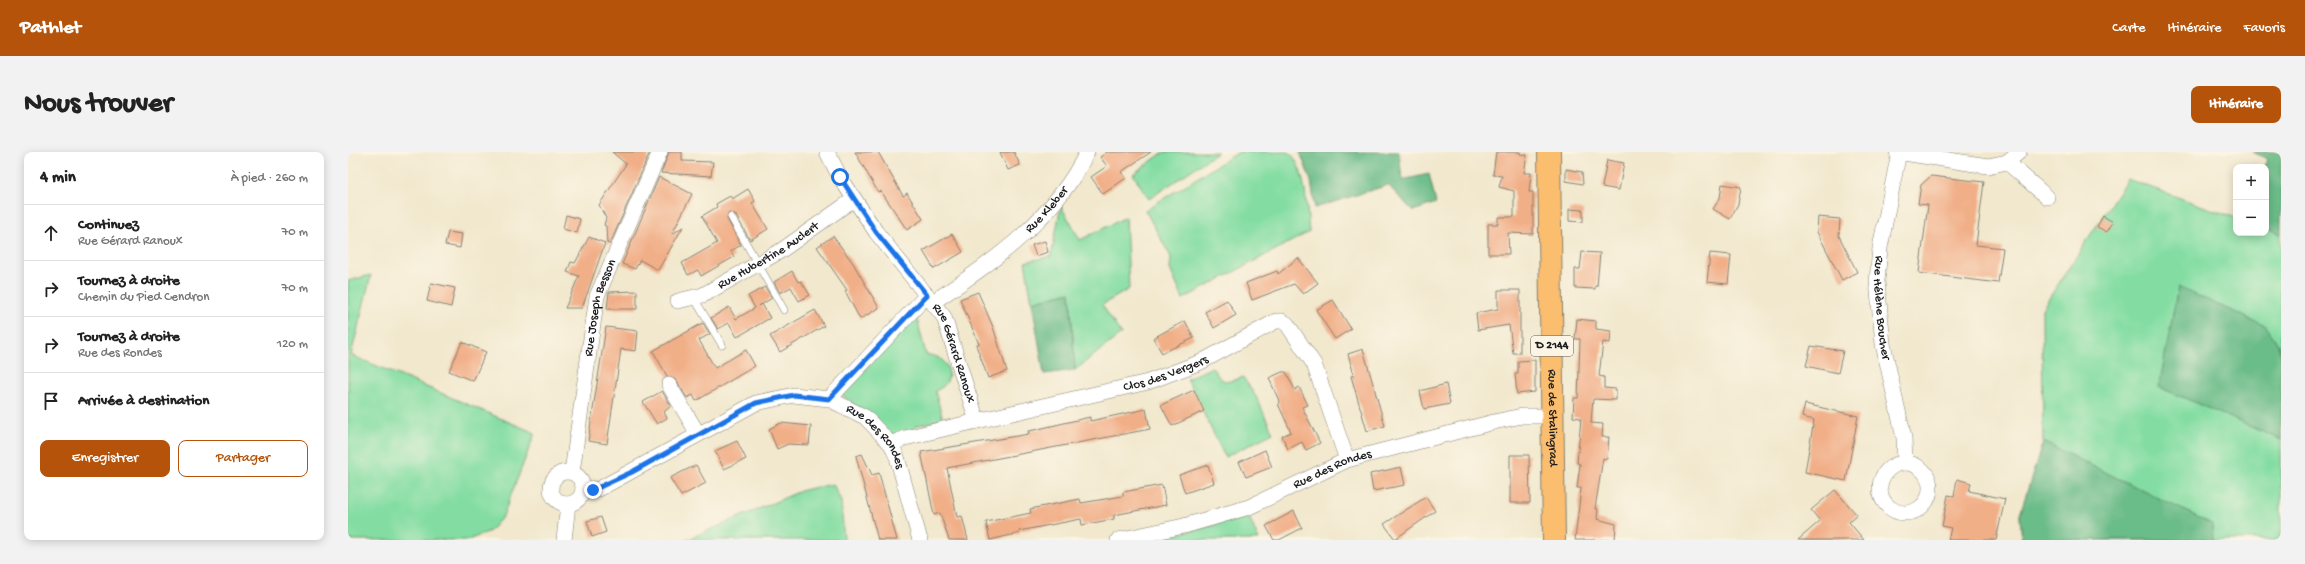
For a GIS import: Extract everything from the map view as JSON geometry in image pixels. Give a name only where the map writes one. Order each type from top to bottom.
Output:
[{"type":"main road","name":"Rue de Stalingrad","points":[[1549,152],[1554,540]]},
{"type":"street","name":"Rue Joseph Besson","points":[[572,472],[597,296],[660,152]]},
{"type":"street","name":"Rue Gérard Ranoux","points":[[827,152],[854,199],[891,253],[940,311],[950,330],[977,420]]},
{"type":"street","name":"Rue Kleber","points":[[829,399],[930,299],[996,258],[1015,243],[1046,212],[1081,166],[1087,152]]},
{"type":"street","points":[[1898,152],[1988,166],[2007,162],[2019,152]]},
{"type":"street","name":"Rue Hélène Boucher","points":[[1898,152],[1880,248],[1877,281],[1883,344],[1904,438],[1905,463]]},
{"type":"street","points":[[2007,162],[2047,198]]},
{"type":"street","name":"Rue Hubertine Auclert","points":[[678,302],[694,298],[758,264],[798,240],[837,209],[854,199]]},
{"type":"street","name":"Clos des Vergers","points":[[891,444],[905,438],[977,420],[1148,382],[1201,362],[1276,321],[1282,321],[1287,324],[1314,364],[1347,460]]},
{"type":"street","points":[[669,385],[698,434]]},
{"type":"street","name":"Rue des Rondes","points":[[583,490],[600,489],[740,410],[774,398],[794,395],[829,399],[865,417],[891,444],[897,457],[920,540]]},
{"type":"street","name":"Rue des Rondes","points":[[1118,540],[1184,526],[1249,507],[1347,460],[1494,422],[1522,416],[1552,416]]},
{"type":"street","points":[[566,472],[572,472],[580,479],[583,490],[578,500],[568,504],[557,500],[553,496],[551,486],[556,476],[566,472]]},
{"type":"street","points":[[564,540],[568,504]]},
{"type":"lane","points":[[731,217],[784,310]]},
{"type":"lane","points":[[694,298],[722,345]]},
{"type":"green space","points":[[1164,152],[1218,152],[1149,199],[1133,174]]},
{"type":"green space","points":[[1239,152],[1289,152],[1295,159],[1299,168],[1305,189],[1309,232],[1183,299],[1170,269],[1171,257],[1145,210]]},
{"type":"green space","points":[[1300,152],[1399,152],[1402,180],[1429,174],[1436,203],[1413,211],[1388,185],[1315,208],[1311,181]]},
{"type":"green space","points":[[2253,152],[2281,152],[2281,234],[2269,230],[2269,164],[2265,164],[2267,159]]},
{"type":"green space","points":[[2127,179],[2233,217],[2233,236],[2269,236],[2269,230],[2281,234],[2281,540],[2022,540],[2020,514],[2043,442],[2042,309]]},
{"type":"green space","points":[[1061,206],[1080,240],[1126,217],[1129,289],[1102,305],[1121,334],[1075,370],[1070,292],[1032,302],[1025,262],[1051,256]]},
{"type":"green space","points":[[371,275],[351,355],[535,433],[503,516],[490,531],[468,540],[348,540],[348,281]]},
{"type":"green space","points":[[2178,287],[2266,326],[2278,344],[2281,357],[2281,440],[2159,387]]},
{"type":"green space","points":[[1070,292],[1075,370],[1044,374],[1032,302]]},
{"type":"green space","points":[[916,314],[926,355],[941,359],[948,370],[949,376],[947,382],[935,391],[943,419],[915,426],[915,431],[899,435],[891,434],[842,395]]},
{"type":"green space","points":[[1212,367],[1224,381],[1232,381],[1243,377],[1256,397],[1273,433],[1225,457],[1187,379]]},
{"type":"green space","points":[[2043,442],[2212,524],[2213,540],[2022,540],[2020,514]]},
{"type":"green space","points":[[833,484],[841,501],[844,540],[686,540],[803,490]]},
{"type":"green space","points":[[1249,517],[1259,540],[1151,540]]},
{"type":"building","points":[[612,152],[650,152],[610,244],[607,243],[606,226],[604,225],[606,218],[599,205],[626,164]]},
{"type":"building","points":[[669,152],[682,152],[682,161],[713,162],[711,176],[661,173]]},
{"type":"building","points":[[855,152],[878,152],[903,196],[907,193],[923,219],[907,230],[881,191],[878,192]]},
{"type":"building","points":[[1000,152],[1014,152],[1020,165],[1008,170]]},
{"type":"building","points":[[1107,152],[1151,152],[1121,172],[1126,178],[1103,194],[1091,177],[1107,166],[1100,157]]},
{"type":"building","points":[[1496,152],[1520,152],[1520,154],[1527,155],[1524,173],[1531,173],[1529,192],[1533,192],[1533,234],[1508,233],[1509,254],[1488,254],[1488,224],[1498,224],[1498,217],[1514,217],[1514,191],[1499,187],[1502,176],[1493,175]]},
{"type":"building","points":[[1607,160],[1624,163],[1619,190],[1602,187]]},
{"type":"building","points":[[1566,169],[1582,172],[1583,184],[1566,181]]},
{"type":"building","points":[[1931,176],[1984,182],[1976,245],[2003,248],[1998,283],[1919,273],[1928,205],[1918,204],[1921,185]]},
{"type":"building","points":[[659,177],[692,194],[672,234],[683,227],[658,270],[640,260],[635,269],[622,264]]},
{"type":"building","points":[[1722,184],[1741,187],[1738,204],[1730,219],[1713,209],[1720,198]]},
{"type":"building","points":[[748,189],[755,201],[752,203],[768,229],[750,240],[735,214],[728,213],[727,219],[741,245],[731,251],[734,257],[701,276],[698,270],[688,275],[682,263],[717,243],[702,216],[717,207],[716,204],[730,196],[732,199]]},
{"type":"building","points":[[1569,209],[1583,210],[1583,222],[1569,221]]},
{"type":"building","points":[[566,215],[580,219],[577,233],[563,229]]},
{"type":"building","points":[[2103,216],[2113,222],[2107,232],[2097,227]]},
{"type":"building","points":[[1818,217],[1840,219],[1839,236],[1857,272],[1842,280],[1817,232]]},
{"type":"building","points":[[448,232],[462,234],[460,248],[445,245]]},
{"type":"building","points":[[952,234],[963,252],[934,269],[923,251]]},
{"type":"building","points":[[833,236],[853,263],[879,308],[860,319],[845,291],[847,290],[817,247]]},
{"type":"building","points":[[589,237],[605,243],[582,308],[565,308],[579,276],[567,272],[571,262],[575,263]]},
{"type":"building","points":[[1045,241],[1048,252],[1036,256],[1032,245]]},
{"type":"building","points":[[1582,252],[1600,253],[1597,286],[1595,286],[1595,289],[1575,288],[1575,269],[1580,269]]},
{"type":"building","points":[[1710,253],[1731,255],[1728,284],[1707,282]]},
{"type":"building","points":[[1298,258],[1318,283],[1303,294],[1294,284],[1252,300],[1246,283],[1277,271],[1278,274]]},
{"type":"building","points":[[792,271],[798,282],[801,281],[810,295],[799,301],[791,287],[780,293],[774,282]]},
{"type":"building","points":[[431,283],[455,288],[451,307],[427,301]]},
{"type":"building","points":[[765,287],[772,298],[762,304],[770,318],[737,337],[729,323],[718,329],[711,318],[729,307],[736,319],[755,308],[748,296]]},
{"type":"building","points":[[1498,290],[1520,290],[1520,353],[1513,353],[1509,325],[1478,330],[1476,313],[1498,309]]},
{"type":"building","points":[[637,291],[637,309],[607,309],[609,292]]},
{"type":"building","points":[[978,292],[993,327],[1007,371],[988,378],[976,345],[979,344],[960,299]]},
{"type":"building","points":[[1227,300],[1236,315],[1214,328],[1205,312]]},
{"type":"building","points":[[1333,300],[1351,329],[1335,339],[1316,310]]},
{"type":"building","points":[[815,310],[824,326],[780,352],[770,336]]},
{"type":"building","points":[[1577,319],[1596,321],[1596,329],[1611,331],[1610,343],[1603,342],[1599,376],[1604,377],[1604,388],[1616,389],[1616,400],[1593,399],[1591,423],[1603,424],[1602,437],[1609,437],[1607,459],[1603,458],[1595,509],[1598,509],[1597,519],[1616,524],[1615,540],[1575,540],[1581,488],[1577,488],[1580,464],[1577,463],[1581,418],[1573,417],[1574,398],[1578,398],[1580,339],[1575,339]]},
{"type":"building","points":[[1185,321],[1194,338],[1162,353],[1153,338]]},
{"type":"building","points":[[703,323],[710,334],[699,340],[715,368],[746,350],[755,366],[696,401],[693,395],[687,398],[676,380],[667,376],[653,351]]},
{"type":"building","points":[[606,327],[638,331],[636,351],[621,349],[607,444],[588,441]]},
{"type":"building","points":[[462,342],[486,352],[473,381],[449,371]]},
{"type":"building","points":[[1811,346],[1843,351],[1838,373],[1806,366]]},
{"type":"building","points":[[1363,349],[1385,426],[1367,431],[1351,376],[1354,375],[1348,354]]},
{"type":"building","points":[[1535,360],[1535,392],[1517,394],[1515,374],[1518,374],[1518,361]]},
{"type":"building","points":[[1282,372],[1286,372],[1295,390],[1299,387],[1308,405],[1302,407],[1320,443],[1306,450],[1302,442],[1288,449],[1282,436],[1291,432],[1278,404],[1280,403],[1269,378]]},
{"type":"building","points":[[1446,384],[1450,404],[1424,409],[1420,391]]},
{"type":"building","points":[[1194,390],[1204,411],[1172,426],[1161,405]]},
{"type":"building","points":[[662,391],[671,406],[664,412],[667,418],[657,424],[643,402]]},
{"type":"building","points":[[1805,404],[1858,416],[1846,481],[1805,472],[1814,420],[1802,417]]},
{"type":"building","points":[[1146,409],[1150,429],[947,468],[957,517],[962,516],[968,540],[949,540],[940,513],[934,515],[921,452],[1029,434],[1028,431],[1090,417],[1090,421]]},
{"type":"building","points":[[781,423],[811,426],[809,445],[788,444],[777,449],[769,429]]},
{"type":"building","points":[[737,441],[746,459],[724,469],[715,451]]},
{"type":"building","points":[[1265,450],[1272,467],[1246,477],[1239,462]]},
{"type":"building","points":[[862,454],[872,475],[879,473],[897,540],[878,540],[856,456]]},
{"type":"building","points":[[1510,455],[1529,455],[1530,503],[1510,503]]},
{"type":"building","points":[[696,465],[706,483],[681,496],[670,478]]},
{"type":"building","points":[[1208,465],[1214,483],[1185,493],[1179,475]]},
{"type":"building","points":[[1401,467],[1405,485],[1373,491],[1370,474]]},
{"type":"building","points":[[1957,479],[1971,483],[1969,491],[2005,499],[1996,540],[1948,540],[1951,528],[1942,526],[1948,495],[1954,496]]},
{"type":"building","points":[[1162,485],[1166,505],[1114,515],[1114,519],[1082,525],[1081,519],[1019,531],[1020,533],[990,540],[986,522],[1031,513],[1030,509],[1080,499],[1081,503],[1123,496],[1123,492]]},
{"type":"building","points":[[1835,490],[1857,515],[1849,522],[1864,540],[1798,540],[1820,521],[1811,510]]},
{"type":"building","points":[[1426,497],[1435,511],[1395,539],[1384,524]]},
{"type":"building","points":[[1294,511],[1302,528],[1279,540],[1274,540],[1266,526]]},
{"type":"building","points":[[601,517],[606,532],[592,537],[587,521]]},
{"type":"route","points":[[593,490],[600,489],[632,472],[740,410],[756,403],[794,395],[829,399],[838,387],[927,295],[891,253],[866,218],[840,177]]}]
